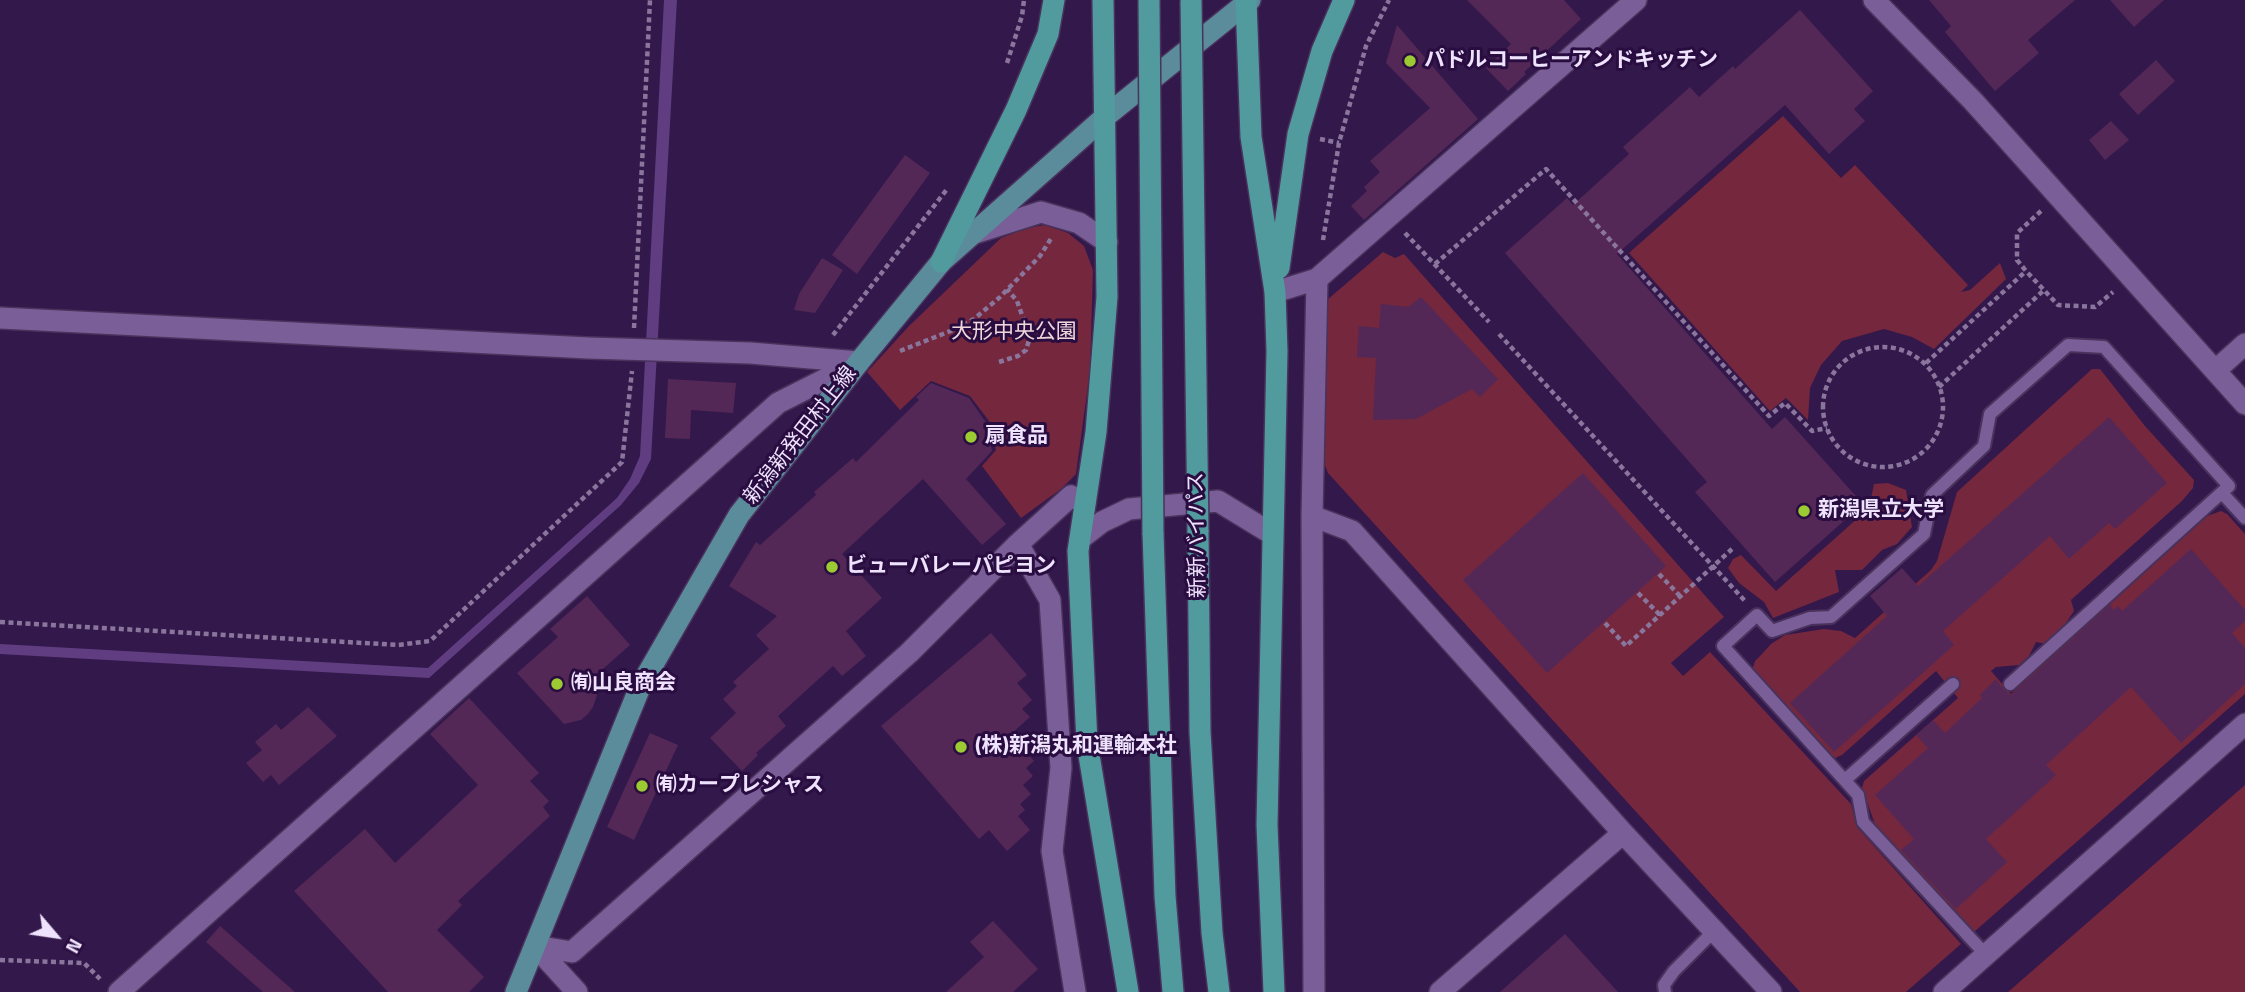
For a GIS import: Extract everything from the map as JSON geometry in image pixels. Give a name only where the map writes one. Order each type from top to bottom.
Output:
[{"type":"highway","points":[[941,262],[1016,110],[1048,34],[1054,0]]},
{"type":"highway","points":[[1103,0],[1107,116],[1107,297],[1100,391],[1078,551],[1087,743],[1128,992]]},
{"type":"highway","name":"新新バイパス","points":[[1149,0],[1153,533],[1165,895],[1174,992]]},
{"type":"highway","name":"新新バイパス","points":[[1191,0],[1200,732],[1212,933],[1219,992]]},
{"type":"highway","points":[[1275,292],[1298,134],[1322,51],[1344,0]]},
{"type":"highway","points":[[1248,1],[1251,137],[1275,292],[1277,351],[1266,825],[1274,992]]},
{"type":"main road","name":"新潟新発田村上線","points":[[520,983],[640,687],[739,515],[941,262],[1107,116],[1248,1]]},
{"type":"street","points":[[1275,292],[1317,279],[1636,0]]},
{"type":"street","points":[[1874,0],[1973,101],[2245,404]]},
{"type":"street","points":[[975,233],[1041,212],[1079,223],[1107,242]]},
{"type":"street","points":[[1314,992],[1312,516],[1317,279]]},
{"type":"street","points":[[0,318],[750,354],[859,362]]},
{"type":"street","points":[[2216,370],[2245,344]]},
{"type":"street","points":[[112,988],[778,403],[859,362]]},
{"type":"street","points":[[535,946],[572,952],[909,653],[1018,544],[1071,496],[1085,503]]},
{"type":"street","points":[[1080,540],[1102,522],[1129,509],[1218,501],[1272,534]]},
{"type":"street","points":[[1312,516],[1352,531],[1623,833],[1771,992]]},
{"type":"street","points":[[1018,544],[1050,600],[1061,768],[1052,852],[1075,992]]},
{"type":"street","points":[[1944,992],[2245,724]]},
{"type":"street","points":[[1440,992],[1623,833]]},
{"type":"street","points":[[535,946],[577,992]]},
{"type":"street","points":[[504,992],[520,983]]},
{"type":"lane","points":[[1986,955],[1863,822],[1858,795],[1723,646],[1757,615],[1772,631],[1810,618],[1831,617],[1924,534],[1932,495],[1984,446],[1990,414],[2068,345],[2104,347],[2230,486],[2010,684]]},
{"type":"lane","points":[[2222,493],[2245,518]]},
{"type":"lane","points":[[1845,780],[1953,684]]},
{"type":"lane","points":[[1665,992],[1664,985],[1674,971],[1714,930]]},
{"type":"path","points":[[0,622],[398,645],[430,641],[622,462],[638,349],[650,0]]},
{"type":"path","points":[[1317,279],[1339,143],[1366,47],[1389,0]]},
{"type":"path","points":[[1298,134],[1339,143]]},
{"type":"path","points":[[1435,264],[1546,169],[1769,416],[1785,403],[1812,431],[1827,428]]},
{"type":"path","points":[[2057,195],[2017,233],[2017,260],[2026,271],[2058,305],[2095,307],[2132,276]]},
{"type":"path","points":[[892,357],[902,350],[974,319],[1041,256],[1050,244],[1060,217]]},
{"type":"path","points":[[1390,217],[1489,322]]},
{"type":"path","points":[[1926,364],[2026,271]]},
{"type":"path","points":[[999,362],[1018,356],[1026,350],[1030,337],[1017,301],[1007,289]]},
{"type":"path","points":[[1940,387],[2044,290]]},
{"type":"path","points":[[1499,334],[1757,615]]},
{"type":"path","points":[[1888,346],[1909,352],[1926,364],[1940,387],[1943,401],[1942,423],[1933,442],[1919,456],[1902,465],[1884,468],[1864,465],[1847,456],[1833,443],[1822,406],[1825,387],[1834,370],[1848,357],[1867,348],[1888,346]]},
{"type":"path","points":[[1605,623],[1626,646],[1732,549]]},
{"type":"path","points":[[1659,575],[1680,596]]},
{"type":"path","points":[[1638,593],[1660,615]]},
{"type":"path","points":[[0,960],[84,963],[112,988]]},
{"type":"green space","points":[[1783,116],[1841,178],[1855,165],[1968,285],[1961,292],[1970,290],[2000,263],[2006,279],[1934,349],[1912,337],[1884,329],[1842,341],[1821,365],[1810,388],[1808,420],[1786,398],[1770,411],[1629,253]]},
{"type":"green space","name":"大形中央公園","points":[[1045,225],[1068,233],[1084,246],[1093,270],[1090,371],[1076,474],[1061,489],[1021,518],[982,466],[996,450],[989,421],[970,396],[931,381],[900,410],[867,372],[909,326],[1001,238],[1027,228]]},
{"type":"green space","points":[[1383,252],[1395,258],[1404,254],[1724,617],[1671,663],[1683,676],[1710,652],[1851,804],[1857,827],[1961,944],[1906,992],[1800,992],[1328,473],[1321,455],[1327,300]]},
{"type":"green space","points":[[2092,369],[2100,369],[2145,426],[2194,480],[2193,488],[2182,501],[2071,600],[2074,611],[2059,633],[2047,644],[2036,642],[2029,656],[2019,665],[1996,667],[1991,671],[2011,694],[2207,516],[2221,511],[2245,534],[2245,694],[1974,932],[1876,827],[1862,788],[1864,781],[1958,698],[1936,671],[1842,755],[1833,759],[1752,671],[1755,661],[1771,644],[1785,635],[1824,629],[1841,631],[1855,638],[1931,570],[1937,561],[1957,492]]},
{"type":"green space","points":[[1888,483],[1906,490],[1912,527],[1897,544],[1882,550],[1862,570],[1835,570],[1839,592],[1773,618],[1764,602],[1739,583],[1728,568],[1733,559],[1741,555],[1776,591],[1869,508],[1874,484]]},
{"type":"green space","points":[[2245,785],[2245,992],[2008,992]]},
{"type":"shaded area","points":[[664,0],[677,0],[651,459],[639,483],[621,505],[429,678],[0,654],[0,644],[428,668],[617,498],[630,479],[640,456]]},
{"type":"building","points":[[1467,0],[1564,0],[1581,19],[1524,72],[1526,74],[1508,91],[1486,68],[1511,44]]},
{"type":"building","points":[[1929,0],[2075,0],[2028,40],[2039,53],[1995,91],[1945,32],[1951,26]]},
{"type":"building","points":[[2110,0],[2164,0],[2134,27]]},
{"type":"building","points":[[1800,10],[1873,91],[1854,109],[1865,121],[1829,154],[1785,105],[1617,254],[1772,429],[1785,417],[1863,504],[1775,582],[1695,492],[1707,482],[1505,253],[1567,198],[1573,205],[1629,154],[1623,147],[1690,87],[1699,97],[1733,66],[1735,69]]},
{"type":"building","points":[[1397,25],[1478,119],[1364,220],[1351,206],[1367,191],[1364,187],[1380,172],[1370,161],[1430,108],[1386,63]]},
{"type":"building","points":[[2156,60],[2175,81],[2138,115],[2119,94]]},
{"type":"building","points":[[2111,121],[2129,140],[2105,160],[2089,140]]},
{"type":"building","points":[[905,155],[930,173],[857,274],[832,255]]},
{"type":"building","points":[[822,258],[843,270],[815,313],[794,310],[799,294]]},
{"type":"building","points":[[1421,297],[1498,379],[1480,397],[1472,389],[1416,419],[1373,420],[1376,358],[1357,357],[1359,326],[1379,328],[1381,304],[1408,307]]},
{"type":"building","points":[[668,379],[736,383],[733,413],[691,410],[690,439],[665,438]]},
{"type":"building","points":[[931,383],[969,398],[987,424],[992,451],[966,479],[1006,524],[982,545],[923,479],[842,554],[882,598],[846,631],[866,656],[842,676],[833,666],[778,716],[786,726],[756,753],[758,755],[742,771],[710,738],[736,713],[723,699],[737,686],[733,682],[769,649],[756,635],[777,616],[729,586],[756,542],[760,545],[853,458],[856,462],[919,400],[916,397]]},
{"type":"building","points":[[2109,417],[2167,483],[2115,529],[2109,523],[2069,559],[2050,536],[1943,631],[1954,645],[1834,752],[1790,703],[1887,616],[1870,596],[1902,568],[1918,586]]},
{"type":"building","points":[[1583,473],[1666,566],[1547,673],[1463,580]]},
{"type":"building","points":[[2191,549],[2245,610],[2245,621],[2232,633],[2245,648],[2245,684],[2181,743],[2131,687],[2046,765],[2056,775],[1986,839],[2007,862],[1956,909],[1901,850],[1914,839],[1875,795],[1928,748],[1916,735],[1933,720],[1945,733],[1982,698],[1980,695],[1996,679],[2011,695],[2110,605],[2114,610],[2118,606],[2122,611]]},
{"type":"building","points":[[587,596],[630,645],[587,683],[597,695],[588,714],[581,720],[564,724],[517,673],[558,637],[550,629]]},
{"type":"building","name":"(株)新潟丸和運輸本社","points":[[991,633],[1027,675],[1017,683],[1032,700],[1022,709],[1030,717],[1011,734],[1034,761],[1026,768],[1033,776],[1023,785],[1031,794],[1020,804],[1025,810],[1018,816],[1030,830],[1007,851],[989,830],[979,839],[881,726]]},
{"type":"building","points":[[469,698],[539,773],[530,781],[549,801],[543,807],[550,816],[458,901],[462,905],[437,930],[484,977],[469,992],[388,992],[294,891],[365,829],[395,863],[478,785],[430,734]]},
{"type":"building","points":[[308,707],[337,736],[279,785],[271,775],[263,782],[246,763],[262,750],[255,742],[276,724],[281,730]]},
{"type":"building","name":"㈲カープレシャス","points":[[650,733],[678,745],[634,840],[607,827]]},
{"type":"building","points":[[993,921],[1038,969],[1013,992],[946,992],[984,957],[970,942]]},
{"type":"building","points":[[220,926],[295,992],[263,992],[206,942]]},
{"type":"building","points":[[1565,934],[1618,992],[1500,992]]},
{"type":"place","name":"パドルコーヒーアンドキッチン","points":[[1410,61]]},
{"type":"place","name":"扇食品","points":[[971,437]]},
{"type":"place","name":"新潟県立大学","points":[[1804,511]]},
{"type":"place","name":"ビューバレーパピヨン","points":[[832,567]]},
{"type":"place","name":"㈲山良商会","points":[[557,684]]},
{"type":"place","name":"(株)新潟丸和運輸本社","points":[[961,747]]},
{"type":"place","name":"㈲カープレシャス","points":[[642,786]]}]
